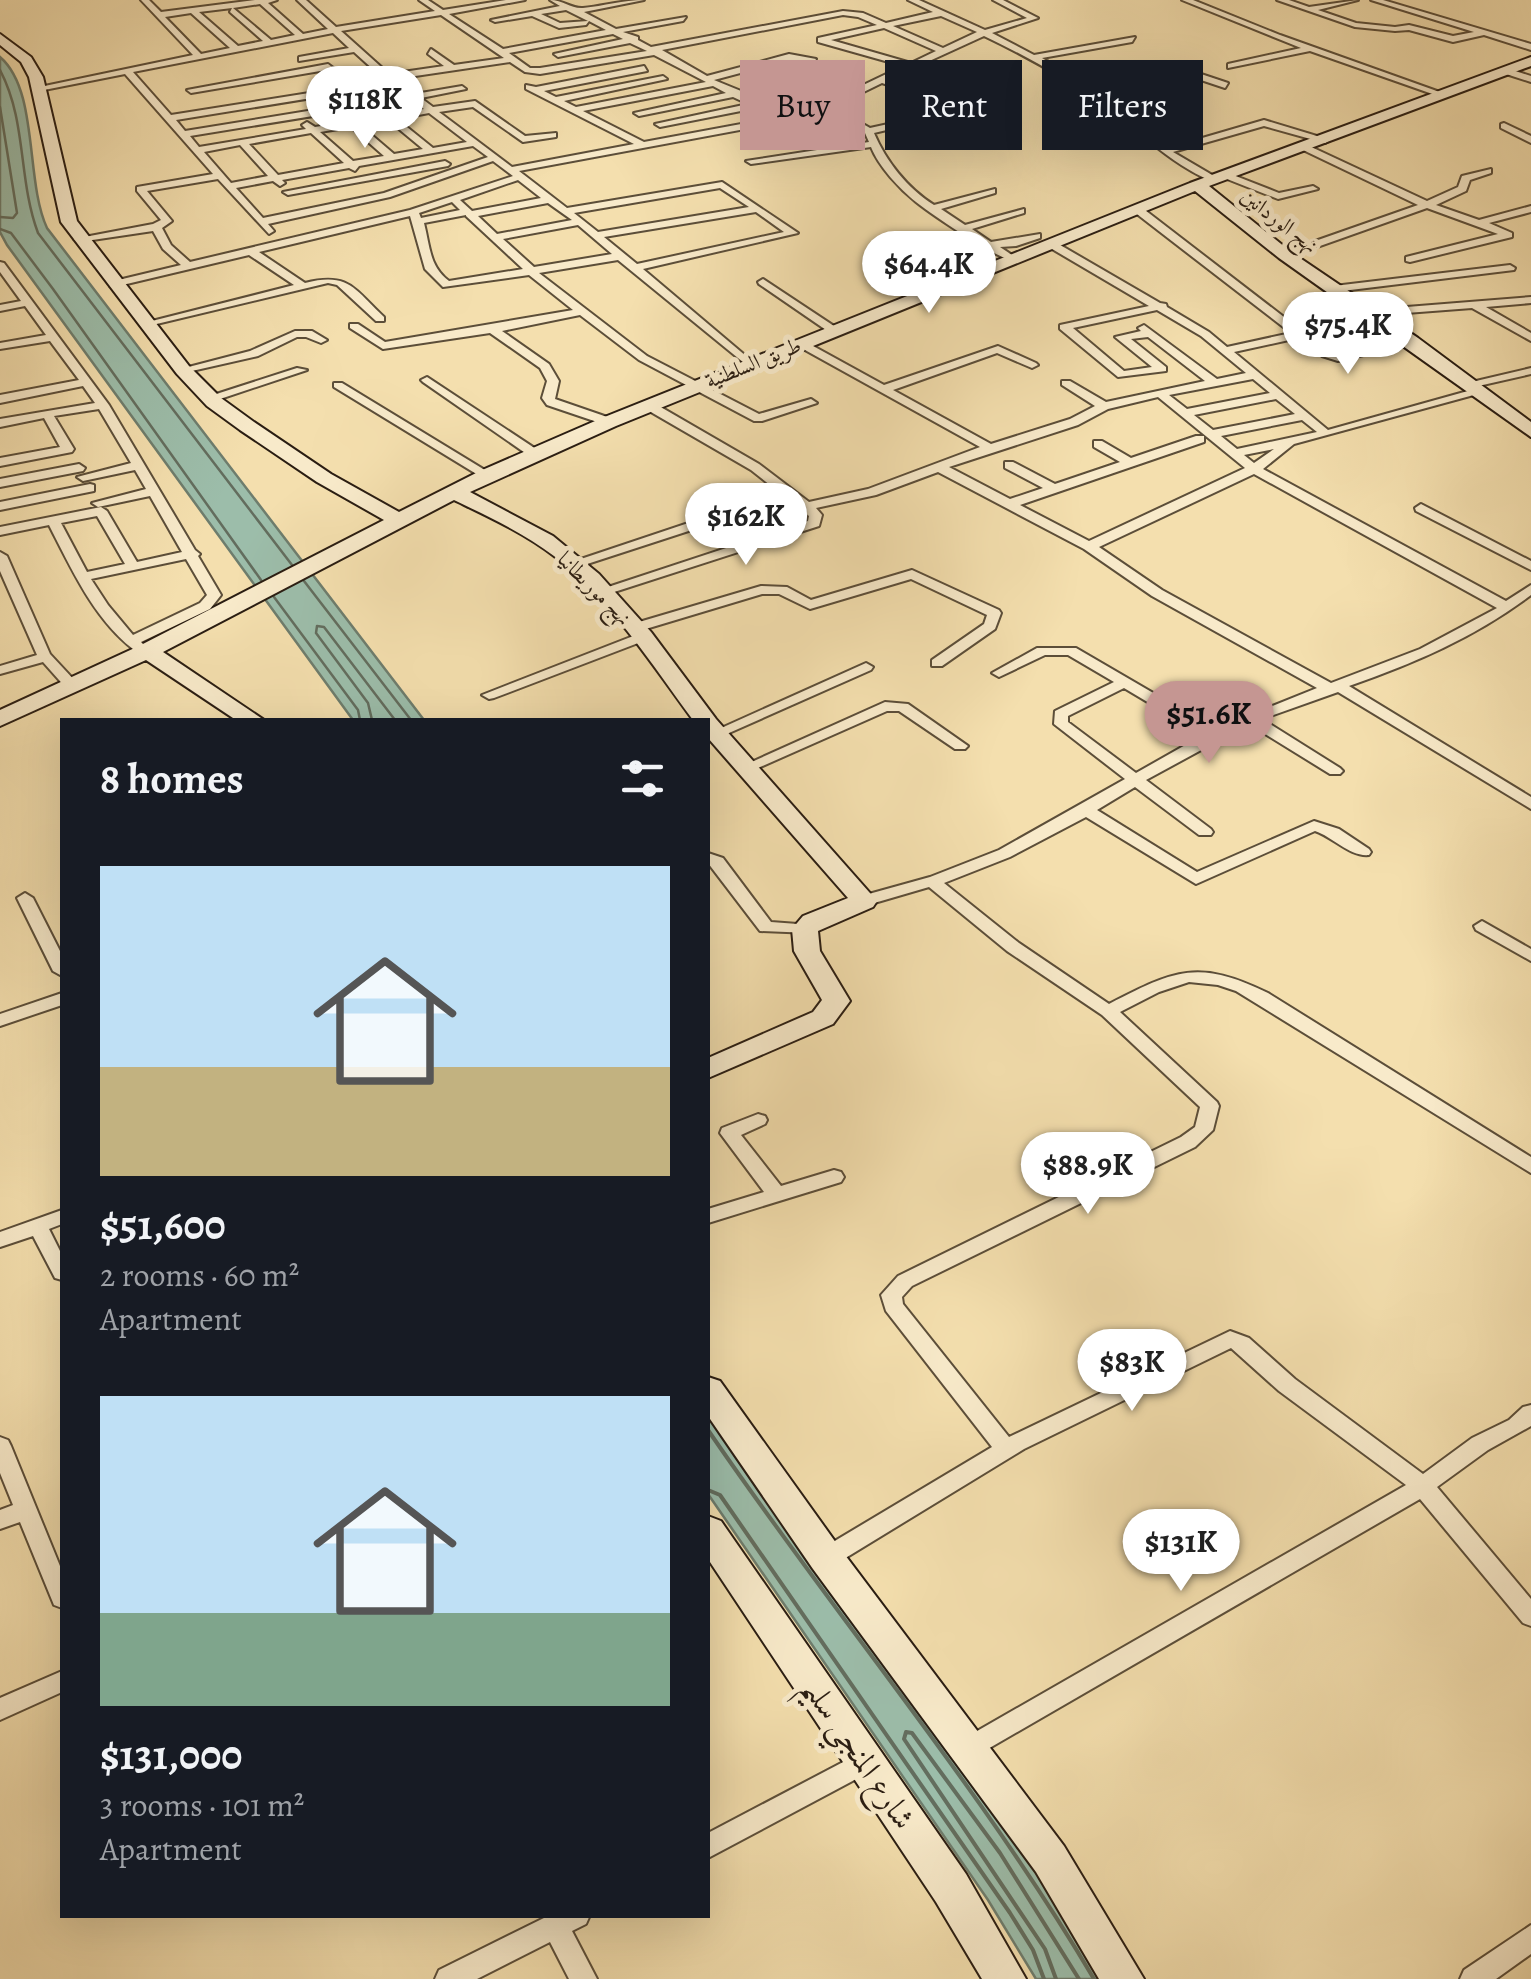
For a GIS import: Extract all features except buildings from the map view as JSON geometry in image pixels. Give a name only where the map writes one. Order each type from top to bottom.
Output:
[{"type":"main road","points":[[0,38],[31,66],[63,210],[79,239],[183,370],[210,398],[324,478],[400,521]]},
{"type":"main road","name":"طريق السلطنية","points":[[139,646],[241,603],[488,475],[648,405],[1011,259],[1043,240],[1326,140],[1531,61]]},
{"type":"main road","name":"نهج الوردانين","points":[[1195,186],[1210,192],[1285,255],[1412,342],[1531,431]]},
{"type":"main road","name":"نهج موريطانيا","points":[[454,492],[505,517],[576,563],[638,632],[703,718]]},
{"type":"main road","points":[[0,719],[72,686],[139,646],[249,718]]},
{"type":"main road","name":"نهج موريطانيا","points":[[710,727],[864,901]]},
{"type":"main road","points":[[710,1068],[824,1018],[833,1010],[836,1001],[807,951],[805,929],[812,922],[864,901]]},
{"type":"main road","points":[[710,1393],[826,1558],[1050,1859],[1124,1979]]},
{"type":"main road","name":"شارع المنجي سليم","points":[[710,1534],[951,1888],[1005,1979]]},
{"type":"street","points":[[148,3],[199,0]]},
{"type":"street","points":[[301,0],[412,96],[566,210],[748,364]]},
{"type":"street","points":[[422,0],[528,70],[624,58],[843,13],[860,15],[944,50]]},
{"type":"street","points":[[38,88],[199,57],[235,54],[334,30],[521,0]]},
{"type":"street","points":[[554,0],[738,94]]},
{"type":"street","points":[[495,20],[640,0]]},
{"type":"street","points":[[912,0],[1042,65]]},
{"type":"street","points":[[924,60],[1034,18],[997,0]]},
{"type":"street","points":[[1186,0],[1444,96]]},
{"type":"street","points":[[1281,0],[1355,25],[1395,30],[1409,27]]},
{"type":"street","points":[[1309,9],[1354,0]]},
{"type":"street","points":[[1375,0],[1531,47]]},
{"type":"street","points":[[1386,4],[1403,0]]},
{"type":"street","points":[[160,16],[233,10],[268,2]]},
{"type":"street","points":[[268,2],[302,36]]},
{"type":"street","points":[[196,13],[268,2]]},
{"type":"street","points":[[148,3],[199,57]]},
{"type":"street","points":[[476,9],[511,29]]},
{"type":"street","points":[[233,10],[270,43]]},
{"type":"street","points":[[196,13],[235,54]]},
{"type":"street","points":[[532,13],[559,26],[596,21]]},
{"type":"street","points":[[891,60],[821,40],[942,13]]},
{"type":"street","points":[[502,52],[683,18]]},
{"type":"street","points":[[1386,18],[1454,39],[1483,33]]},
{"type":"street","points":[[289,49],[344,38]]},
{"type":"street","points":[[558,54],[635,39]]},
{"type":"street","points":[[1030,58],[1132,39]]},
{"type":"street","points":[[302,59],[356,49]]},
{"type":"street","points":[[1231,66],[1310,49]]},
{"type":"street","points":[[431,52],[451,68]]},
{"type":"street","points":[[172,118],[355,89],[512,58]]},
{"type":"street","points":[[624,58],[682,89]]},
{"type":"street","points":[[355,62],[369,60]]},
{"type":"street","points":[[214,111],[191,89],[236,82],[252,74],[265,77],[342,64]]},
{"type":"street","points":[[328,67],[355,89]]},
{"type":"street","points":[[644,69],[532,88],[646,146]]},
{"type":"street","points":[[1506,71],[1531,79]]},
{"type":"street","points":[[128,72],[279,243]]},
{"type":"street","points":[[292,72],[317,95]]},
{"type":"street","points":[[575,110],[682,89],[740,72]]},
{"type":"street","points":[[252,74],[276,101]]},
{"type":"street","points":[[1203,78],[1225,85]]},
{"type":"street","points":[[555,100],[663,79]]},
{"type":"street","points":[[865,89],[884,80]]},
{"type":"street","points":[[236,82],[256,105]]},
{"type":"street","points":[[183,134],[462,89]]},
{"type":"street","points":[[639,113],[738,94]]},
{"type":"street","points":[[293,99],[313,130],[414,216],[426,260],[442,283],[454,285],[621,256]]},
{"type":"street","points":[[617,102],[686,139]]},
{"type":"street","points":[[196,150],[473,104],[523,138],[554,135]]},
{"type":"street","points":[[660,124],[740,109]]},
{"type":"street","points":[[391,118],[449,163],[462,168]]},
{"type":"street","points":[[1164,152],[1264,123],[1326,140]]},
{"type":"street","points":[[353,124],[391,158]]},
{"type":"street","points":[[1504,126],[1531,140]]},
{"type":"street","points":[[869,131],[885,127]]},
{"type":"street","points":[[414,216],[514,174],[740,128]]},
{"type":"street","points":[[865,129],[885,165],[931,209],[1011,259]]},
{"type":"street","points":[[243,143],[308,212]]},
{"type":"street","points":[[229,186],[474,143]]},
{"type":"street","points":[[752,162],[875,144]]},
{"type":"street","points":[[1304,147],[1427,205],[1508,235],[1410,258]]},
{"type":"street","points":[[1162,150],[1278,196],[1313,189]]},
{"type":"street","points":[[261,222],[387,195],[494,158]]},
{"type":"street","points":[[288,192],[449,163]]},
{"type":"street","points":[[409,171],[421,182]]},
{"type":"street","points":[[1285,255],[1427,205],[1463,189],[1465,178],[1488,171]]},
{"type":"street","points":[[79,239],[156,227],[167,221],[140,189],[219,176]]},
{"type":"street","points":[[566,210],[722,185],[793,233],[635,268]]},
{"type":"street","points":[[931,209],[992,191]]},
{"type":"street","points":[[651,197],[680,222]]},
{"type":"street","points":[[454,199],[532,272],[644,358],[758,418],[811,403]]},
{"type":"street","points":[[114,284],[279,243],[414,216],[469,213],[551,199]]},
{"type":"street","points":[[1479,224],[1531,208]]},
{"type":"street","points":[[596,235],[758,209]]},
{"type":"street","points":[[1137,209],[1326,354],[1338,358],[1412,342]]},
{"type":"street","points":[[961,229],[1020,211]]},
{"type":"street","points":[[495,237],[580,222]]},
{"type":"street","points":[[156,227],[167,246],[188,265]]},
{"type":"street","points":[[986,245],[1043,240],[1162,306],[1228,350],[1326,434]]},
{"type":"street","points":[[249,250],[301,285]]},
{"type":"street","points":[[931,290],[899,276],[901,272],[938,262],[971,275]]},
{"type":"street","points":[[0,265],[24,303],[103,405],[214,595],[211,601],[139,646],[120,634],[76,566],[53,520]]},
{"type":"street","points":[[1334,289],[1510,268]]},
{"type":"street","points":[[148,325],[301,285],[338,281],[380,318]]},
{"type":"street","points":[[763,282],[833,330]]},
{"type":"street","points":[[1228,350],[1373,316],[1531,300]]},
{"type":"street","points":[[0,308],[24,303]]},
{"type":"street","points":[[1473,304],[1531,338]]},
{"type":"street","points":[[1121,337],[1162,369],[1122,375],[1064,326],[1162,306]]},
{"type":"street","points":[[354,326],[384,346],[580,312]]},
{"type":"street","points":[[1126,313],[1214,383]]},
{"type":"street","points":[[492,329],[545,366],[553,380],[548,398],[551,402],[609,422]]},
{"type":"street","points":[[1084,343],[1150,332]]},
{"type":"street","points":[[183,370],[254,354],[295,334],[308,333],[321,340]]},
{"type":"street","points":[[1191,337],[1205,334]]},
{"type":"street","points":[[0,346],[52,337]]},
{"type":"street","points":[[1162,342],[1176,340]]},
{"type":"street","points":[[800,343],[990,448]]},
{"type":"street","points":[[883,389],[998,350],[1032,365]]},
{"type":"street","points":[[210,398],[300,370]]},
{"type":"street","points":[[1236,453],[1326,434],[1528,374]]},
{"type":"street","points":[[807,506],[872,492],[1074,422],[1104,406],[1256,375]]},
{"type":"street","points":[[426,380],[535,454]]},
{"type":"street","points":[[0,399],[87,382]]},
{"type":"street","points":[[1066,384],[1104,406]]},
{"type":"street","points":[[338,385],[488,475]]},
{"type":"street","points":[[1160,393],[1206,437],[1236,453],[1254,469],[1506,608]]},
{"type":"street","points":[[1185,413],[1279,395]]},
{"type":"street","points":[[1232,404],[1258,425]]},
{"type":"street","points":[[0,423],[103,405]]},
{"type":"street","points":[[603,591],[814,523],[816,516],[755,467],[648,405]]},
{"type":"street","points":[[47,414],[133,567]]},
{"type":"street","points":[[1012,503],[1206,437],[1305,416]]},
{"type":"street","points":[[1098,444],[1129,462]]},
{"type":"street","points":[[1089,546],[1254,469],[1288,444]]},
{"type":"street","points":[[0,462],[68,449]]},
{"type":"street","points":[[0,506],[138,465]]},
{"type":"street","points":[[1010,465],[1053,488]]},
{"type":"street","points":[[939,466],[1089,546],[1157,593],[1336,688],[1531,804]]},
{"type":"street","points":[[0,483],[84,478]]},
{"type":"street","points":[[0,531],[152,492]]},
{"type":"street","points":[[576,563],[748,507]]},
{"type":"street","points":[[1421,508],[1531,566]]},
{"type":"street","points":[[86,576],[193,554]]},
{"type":"street","points":[[0,556],[4,579],[46,657],[72,686]]},
{"type":"street","points":[[489,695],[638,632],[760,590],[782,590],[810,605],[912,574],[994,613],[995,620],[990,626],[937,662]]},
{"type":"street","points":[[864,901],[934,883],[992,859],[1251,718],[1457,640],[1528,595]]},
{"type":"street","points":[[1000,672],[1042,651],[1071,650],[1122,684],[1216,736]]},
{"type":"street","points":[[0,670],[46,657]]},
{"type":"street","points":[[710,726],[866,667]]},
{"type":"street","points":[[1122,684],[1069,707],[1059,719],[1067,730],[1141,780],[1206,832]]},
{"type":"street","points":[[744,769],[885,706],[903,707],[960,746]]},
{"type":"street","points":[[1251,718],[1336,771]]},
{"type":"street","points":[[1086,810],[1196,879],[1314,826],[1333,832],[1363,852]]},
{"type":"street","points":[[710,859],[717,861],[766,927],[805,929]]},
{"type":"street","points":[[934,883],[1013,947],[1108,1012],[1210,1106],[1204,1130],[1188,1142],[905,1280],[891,1295],[893,1306],[1006,1449]]},
{"type":"street","points":[[25,898],[60,968]]},
{"type":"street","points":[[1482,926],[1531,956]]},
{"type":"street","points":[[1108,1012],[1196,975],[1236,986],[1356,1058],[1384,1070],[1531,1166]]},
{"type":"street","points":[[0,1020],[60,1000]]},
{"type":"street","points":[[758,1120],[728,1134],[776,1193]]},
{"type":"street","points":[[710,1215],[834,1177]]},
{"type":"street","points":[[0,1240],[60,1218]]},
{"type":"street","points":[[38,1226],[60,1269]]},
{"type":"street","points":[[826,1558],[1006,1449],[1230,1339],[1242,1344],[1287,1384],[1423,1486],[1531,1616]]},
{"type":"street","points":[[968,1750],[1423,1486],[1480,1444],[1531,1414]]},
{"type":"street","points":[[0,1446],[60,1593]]},
{"type":"street","points":[[0,1520],[26,1509]]},
{"type":"street","points":[[0,1708],[60,1683]]},
{"type":"street","points":[[710,1845],[866,1761]]},
{"type":"street","points":[[449,1979],[566,1921],[584,1979]]},
{"type":"street","points":[[1474,1979],[1531,1938]]},
{"type":"water","points":[[0,57],[21,91],[40,209],[47,228],[422,718],[352,718],[0,232]]},
{"type":"water","points":[[710,1416],[805,1554],[1073,1922],[1105,1979],[1036,1979],[988,1900],[710,1497]]}]
